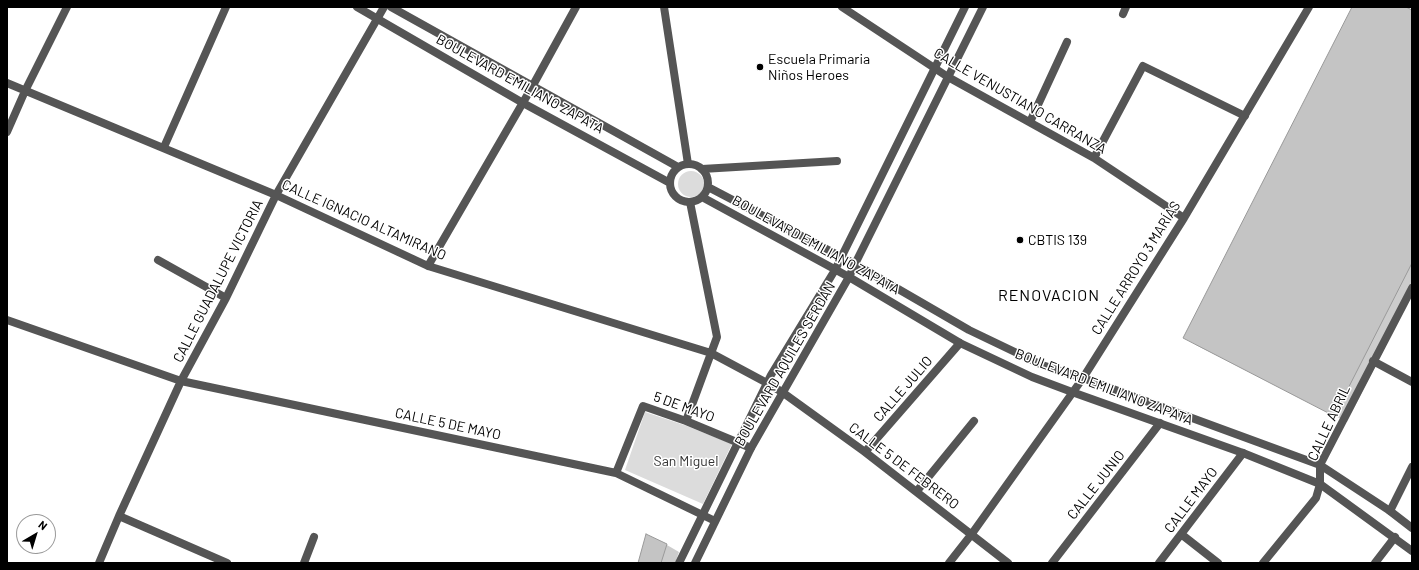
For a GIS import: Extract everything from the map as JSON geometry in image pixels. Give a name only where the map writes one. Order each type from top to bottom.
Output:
[{"type":"street","points":[[7,132],[67,7]]},
{"type":"street","points":[[164,148],[226,7]]},
{"type":"street","name":"BOULEVARD EMILIANO ZAPATA","points":[[357,7],[523,103],[670,183]]},
{"type":"street","name":"CALLE GUADALUPE VICTORIA","points":[[99,563],[181,381],[226,298],[276,195],[384,7]]},
{"type":"street","name":"BOULEVARD EMILIANO ZAPATA","points":[[391,7],[532,87],[678,167]]},
{"type":"street","points":[[428,266],[523,103],[576,7]]},
{"type":"street","points":[[664,7],[688,164]]},
{"type":"street","name":"CALLE VENUSTIANO CARRANZA","points":[[842,7],[948,77],[1094,158],[1184,218]]},
{"type":"street","name":"BOULEVARD AQUILES SERDÁN","points":[[679,563],[767,383],[842,257],[965,7]]},
{"type":"street","name":"BOULEVARD AQUILES SERDÁN","points":[[695,563],[751,448],[849,278],[983,7]]},
{"type":"street","name":"CALLE ARROYO 3 MARÍAS","points":[[949,563],[971,535],[1083,378],[1184,218],[1309,7]]},
{"type":"street","points":[[1030,122],[1066,42]]},
{"type":"street","points":[[1094,158],[1143,66],[1245,116]]},
{"type":"street","name":"CALLE IGNACIO ALTAMIRANO","points":[[7,83],[276,195],[428,266],[711,353],[782,392]]},
{"type":"street","points":[[702,169],[837,161]]},
{"type":"street","points":[[688,164],[695,165],[702,169],[708,180],[708,187],[702,197],[690,202],[682,201],[676,196],[670,183],[674,172],[678,167],[688,164]]},
{"type":"street","name":"BOULEVARD EMILIANO ZAPATA","points":[[708,187],[855,264],[969,330],[1042,365],[1083,378],[1320,465],[1390,511],[1412,528]]},
{"type":"street","name":"BOULEVARD EMILIANO ZAPATA","points":[[702,197],[835,270],[960,343],[1032,377],[1242,453],[1320,484],[1412,551]]},
{"type":"street","points":[[686,421],[717,336],[690,202]]},
{"type":"street","points":[[158,260],[226,298]]},
{"type":"street","name":"CALLE ABRIL","points":[[1263,563],[1316,498],[1320,484],[1320,465],[1412,288]]},
{"type":"street","name":"CALLE 5 DE MAYO","points":[[7,320],[181,381],[616,473],[715,521]]},
{"type":"street","name":"CALLE JULIO","points":[[865,452],[960,343]]},
{"type":"street","points":[[1373,361],[1412,382]]},
{"type":"street","name":"CALLE 5 DE FEBRERO","points":[[782,392],[917,491],[1008,563]]},
{"type":"street","name":"5 DE MAYO","points":[[616,473],[643,406],[686,421],[751,448]]},
{"type":"street","points":[[917,491],[974,421]]},
{"type":"street","name":"CALLE JUNIO","points":[[1052,563],[1160,423]]},
{"type":"street","name":"CALLE MAYO","points":[[1159,563],[1242,453]]},
{"type":"street","points":[[1390,511],[1412,469]]},
{"type":"street","points":[[119,516],[227,563]]},
{"type":"street","points":[[1181,534],[1218,563]]},
{"type":"street","points":[[304,563],[314,537]]},
{"type":"street","points":[[1375,563],[1394,537]]},
{"type":"green space","points":[[691,171],[700,175],[704,184],[700,193],[691,197],[682,193],[678,184],[682,175]]},
{"type":"green space","name":"San Miguel","points":[[645,412],[687,426],[732,444],[703,504],[625,470]]},
{"type":"building","points":[[1352,7],[1406,7],[1412,10],[1412,263],[1334,416],[1183,338]]},
{"type":"building","points":[[646,534],[667,544],[661,563],[638,563]]},
{"type":"place","name":"Escuela Primaria Niños Heroes","points":[[760,67]]},
{"type":"place","name":"CBTIS 139","points":[[1020,240]]},
{"type":"district","name":"RENOVACION","points":[[1049,296]]}]
